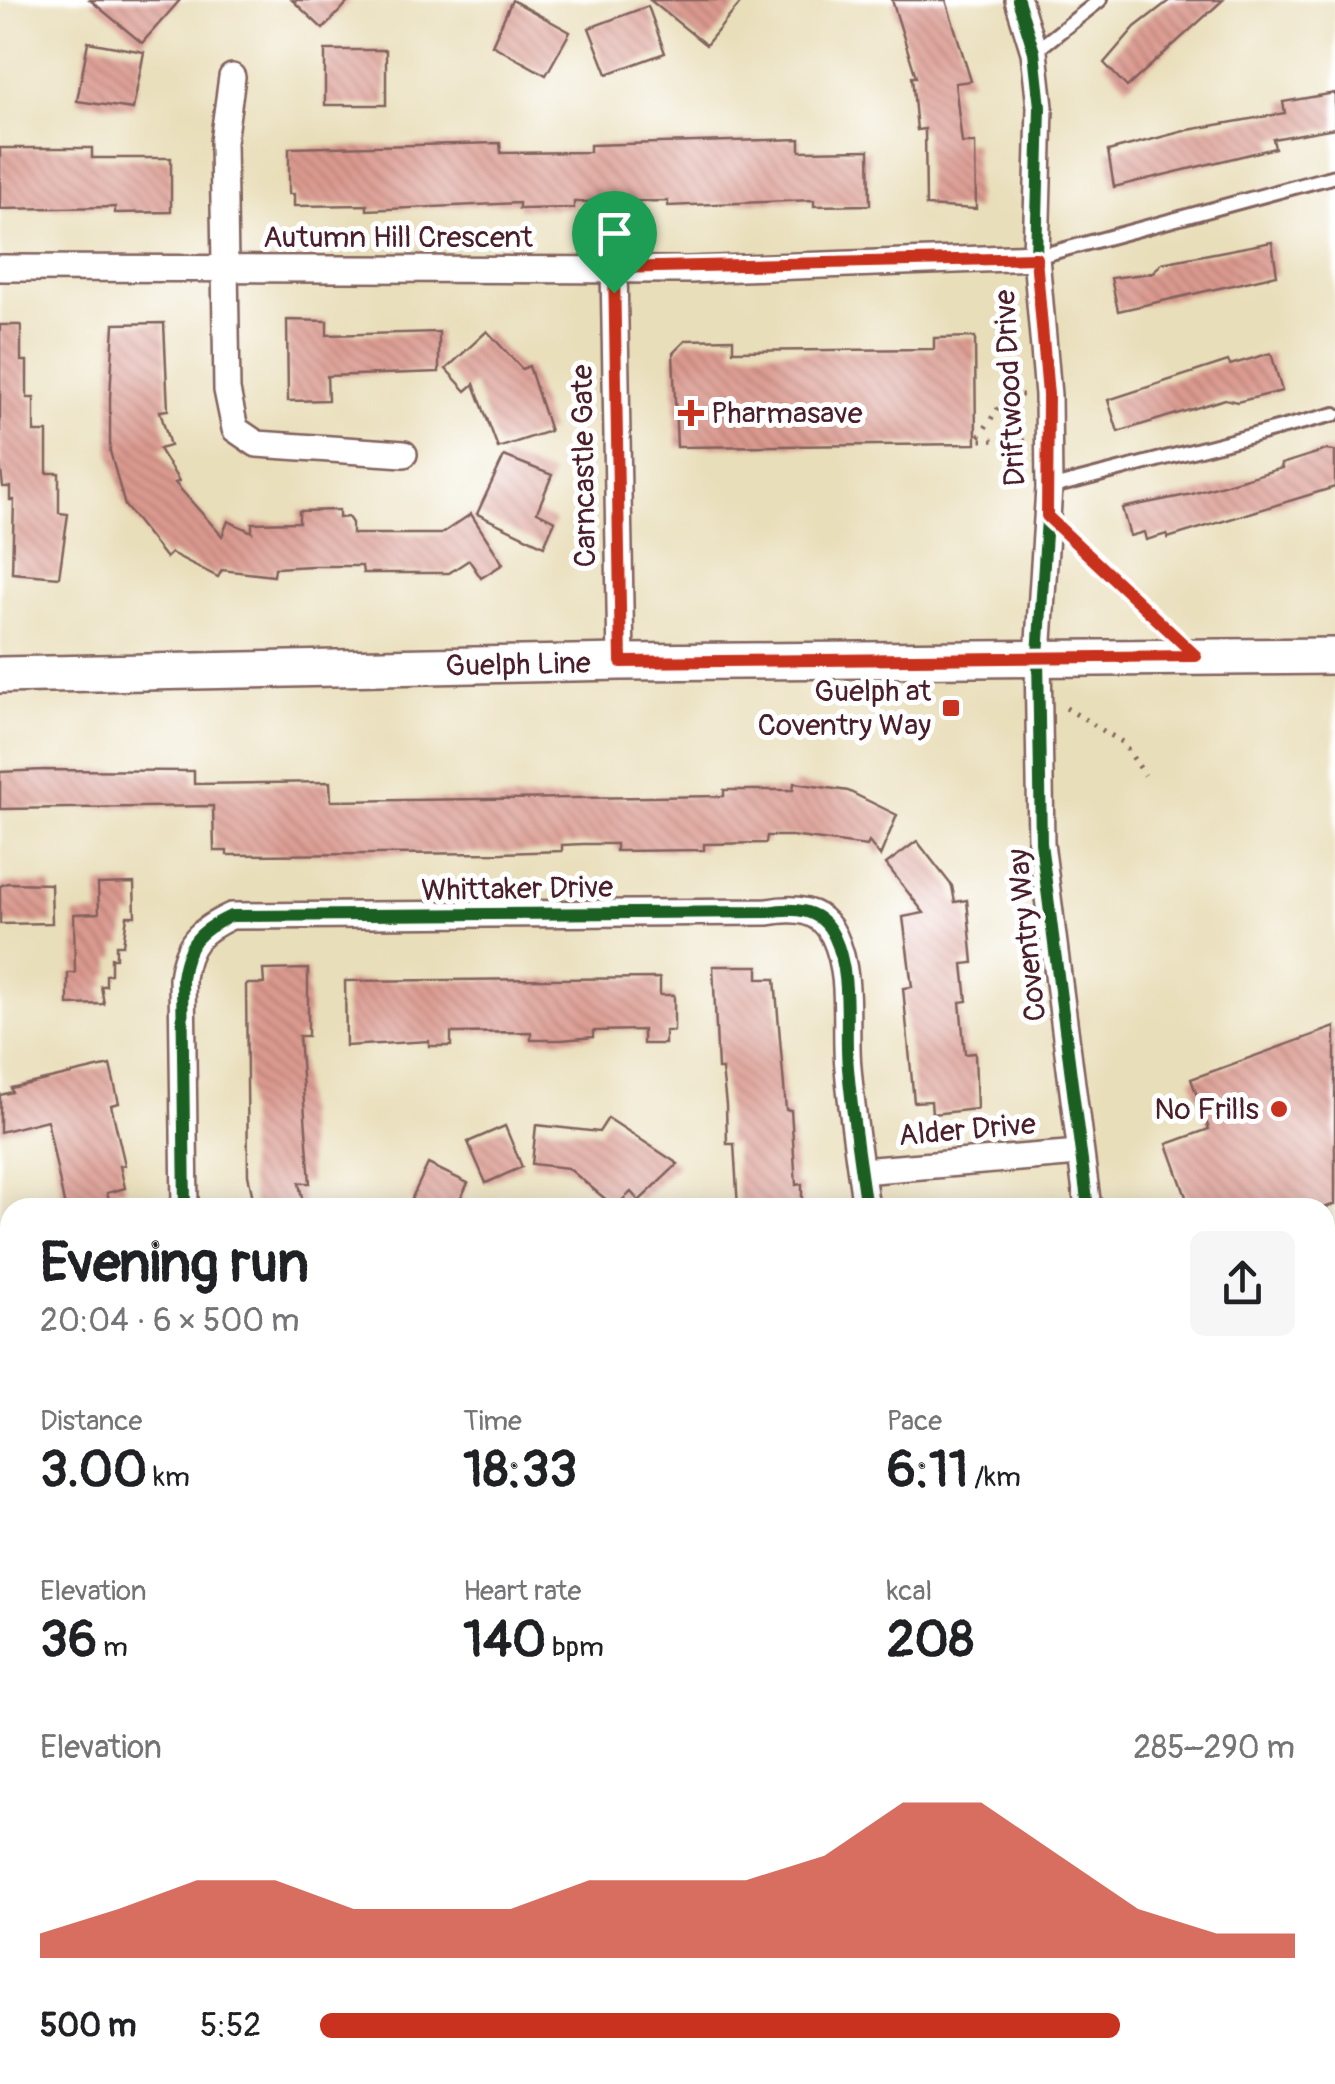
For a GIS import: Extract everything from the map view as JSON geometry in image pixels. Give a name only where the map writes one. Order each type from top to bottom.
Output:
[{"type":"main road","name":"Guelph Line","points":[[0,675],[1038,656],[1335,656]]},
{"type":"street","name":"Driftwood Drive","points":[[1018,0],[1034,52],[1040,107],[1036,258],[1048,395],[1049,488],[1038,656]]},
{"type":"street","points":[[232,77],[223,142],[227,390],[235,430],[257,444],[404,454]]},
{"type":"street","name":"Autumn Hill Crescent","points":[[0,268],[614,268],[1036,258]]},
{"type":"street","name":"Carncastle Gate","points":[[614,268],[621,662]]},
{"type":"street","name":"Coventry Way","points":[[1038,656],[1044,878],[1086,1198]]},
{"type":"street","name":"Whittaker Drive","points":[[185,1198],[182,978],[186,950],[202,930],[231,916],[768,912],[793,908],[815,914],[834,935],[845,980],[848,1067],[865,1198]]},
{"type":"street","name":"Alder Drive","points":[[861,1170],[1079,1153]]},
{"type":"lane","points":[[1034,52],[1100,0]]},
{"type":"lane","points":[[1036,258],[1335,176]]},
{"type":"lane","points":[[1049,488],[1335,414]]},
{"type":"path","points":[[1048,395],[1007,395],[977,440],[1048,442]]},
{"type":"path","points":[[1047,516],[1196,656]]},
{"type":"path","points":[[1066,708],[1122,742],[1145,775]]},
{"type":"building","points":[[90,0],[180,0],[142,43]]},
{"type":"building","points":[[292,0],[350,0],[323,29]]},
{"type":"building","points":[[512,0],[570,32],[546,75],[492,45]]},
{"type":"building","points":[[650,0],[743,0],[706,45]]},
{"type":"building","points":[[892,0],[946,0],[971,81],[955,83],[962,143],[975,143],[976,209],[926,206],[925,129],[917,130],[912,77],[916,77]]},
{"type":"building","points":[[1170,0],[1223,0],[1127,87],[1104,63],[1135,27]]},
{"type":"building","points":[[648,6],[665,53],[607,74],[589,28]]},
{"type":"building","points":[[88,42],[144,52],[133,109],[77,101]]},
{"type":"building","points":[[325,50],[386,50],[386,105],[325,105]]},
{"type":"building","points":[[1335,93],[1335,128],[1273,139],[1275,148],[1114,187],[1108,151],[1188,130],[1285,113],[1283,102]]},
{"type":"building","points":[[800,139],[800,151],[869,150],[870,205],[814,206],[814,200],[668,206],[668,201],[574,202],[574,208],[519,209],[519,203],[367,210],[367,205],[294,206],[294,194],[289,194],[289,148],[500,143],[501,153],[590,152],[590,145]]},
{"type":"building","points":[[0,148],[92,148],[92,158],[171,158],[171,212],[115,213],[115,207],[0,209]]},
{"type":"building","points":[[1272,242],[1277,275],[1118,311],[1111,278],[1152,273],[1162,263]]},
{"type":"building","points":[[287,320],[327,321],[327,335],[439,332],[439,372],[327,376],[328,400],[288,401]]},
{"type":"building","points":[[164,323],[168,410],[160,411],[170,446],[159,449],[179,481],[175,483],[222,536],[228,521],[252,532],[252,523],[299,522],[299,511],[339,510],[339,518],[348,517],[352,523],[352,534],[441,534],[471,514],[503,564],[481,578],[469,560],[449,573],[363,573],[362,566],[313,566],[275,568],[274,576],[222,570],[218,577],[171,553],[166,558],[125,506],[110,451],[114,324]]},
{"type":"building","points":[[0,325],[21,325],[21,361],[27,361],[27,398],[34,398],[34,432],[47,432],[47,473],[59,473],[59,513],[68,514],[59,577],[12,573],[14,500],[10,500],[10,487],[3,487],[0,463]]},
{"type":"building","points":[[487,331],[522,369],[529,366],[550,431],[498,448],[474,384],[466,391],[446,369]]},
{"type":"building","points":[[975,337],[976,444],[677,447],[673,353],[686,340],[733,339],[733,351],[934,349],[934,338]]},
{"type":"building","points":[[1271,353],[1282,391],[1237,402],[1225,399],[1118,432],[1108,400],[1228,361],[1230,365]]},
{"type":"building","points":[[1326,450],[1335,451],[1335,487],[1168,538],[1167,534],[1146,540],[1144,532],[1130,536],[1122,508],[1192,494],[1282,468],[1281,464]]},
{"type":"building","points":[[504,456],[552,475],[537,512],[555,521],[544,546],[477,514]]},
{"type":"building","points":[[194,771],[194,784],[330,782],[331,801],[724,796],[724,790],[793,790],[794,783],[848,791],[897,815],[880,856],[869,842],[867,846],[791,836],[767,836],[766,843],[704,844],[704,850],[616,851],[616,844],[583,844],[562,845],[562,851],[502,853],[227,855],[227,851],[214,851],[213,806],[0,809],[0,772]]},
{"type":"building","points":[[917,841],[952,886],[955,902],[967,900],[973,963],[963,964],[967,1001],[960,1002],[965,1054],[975,1053],[977,1109],[932,1114],[931,1101],[914,1102],[903,988],[912,987],[903,917],[924,913],[886,864]]},
{"type":"building","points":[[134,883],[135,916],[127,916],[123,945],[116,945],[111,974],[106,975],[106,986],[101,986],[104,1004],[68,1005],[68,973],[75,973],[74,914],[99,913],[98,884]]},
{"type":"building","points":[[51,884],[52,923],[0,924],[0,886]]},
{"type":"building","points":[[713,966],[758,966],[758,979],[775,979],[786,1110],[791,1110],[796,1185],[802,1184],[802,1198],[737,1198],[734,1144],[727,1144],[722,1069],[718,1069]]},
{"type":"building","points":[[308,969],[308,1036],[299,1036],[310,1183],[299,1183],[302,1198],[253,1198],[248,1175],[246,984],[264,984],[263,970]]},
{"type":"building","points":[[660,978],[660,995],[674,995],[674,1031],[665,1031],[665,1044],[643,1044],[643,1030],[593,1031],[593,1037],[562,1040],[531,1040],[531,1032],[451,1033],[451,1046],[429,1046],[429,1041],[346,1046],[345,981]]},
{"type":"building","points":[[1335,1027],[1335,1198],[1186,1198],[1167,1144],[1209,1129],[1191,1079]]},
{"type":"building","points":[[110,1065],[119,1103],[111,1105],[125,1165],[120,1166],[125,1188],[107,1193],[108,1198],[63,1198],[47,1120],[0,1132],[0,1095],[12,1092],[11,1088]]},
{"type":"building","points":[[608,1118],[678,1164],[642,1198],[631,1192],[625,1198],[604,1198],[568,1168],[532,1164],[536,1125],[599,1132]]},
{"type":"building","points":[[505,1126],[522,1167],[486,1183],[468,1142]]},
{"type":"building","points":[[428,1164],[468,1183],[461,1198],[412,1198]]},
{"type":"cycle path","points":[[1018,0],[1034,52],[1040,107],[1036,257],[1048,395],[1049,488],[1038,656],[1041,843],[1087,1198]]},
{"type":"cycle path","points":[[185,1198],[182,978],[196,940],[231,916],[787,910],[806,912],[822,920],[840,951],[846,984],[850,1085],[865,1198]]},
{"type":"place","name":"Pharmasave","points":[[691,413]]},
{"type":"place","name":"Guelph at Coventry Way","points":[[951,708]]},
{"type":"place","name":"No Frills","points":[[1279,1109]]},
{"type":"route","points":[[1036,258],[1048,395],[1047,516],[1196,656],[621,662],[614,293],[614,268],[689,270],[1036,258]]}]
